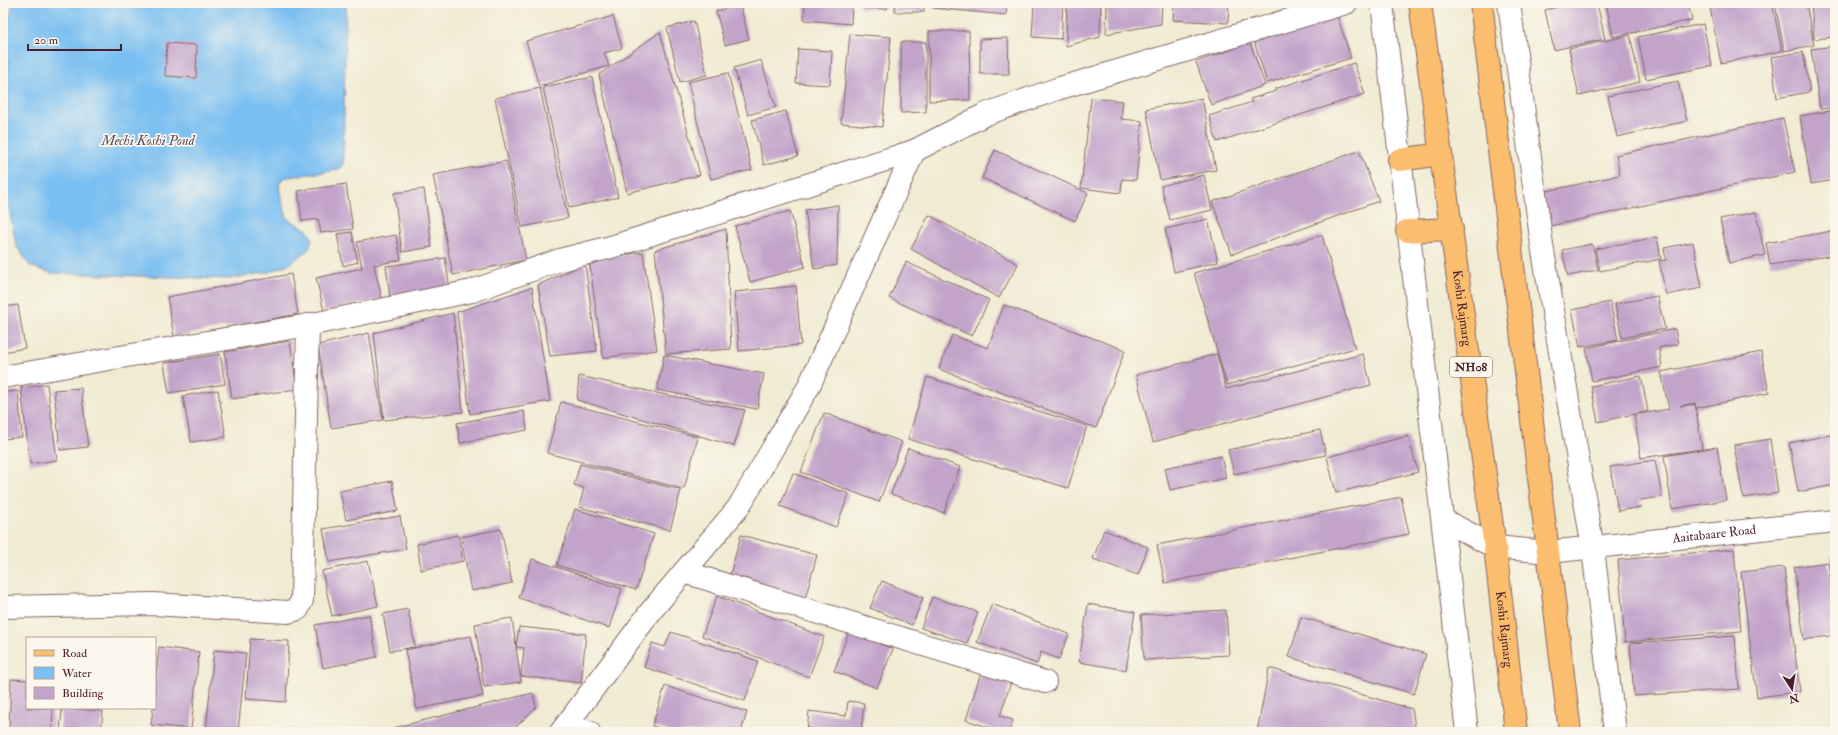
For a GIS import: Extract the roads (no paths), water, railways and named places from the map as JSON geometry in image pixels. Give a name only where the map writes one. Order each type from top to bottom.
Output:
[{"type":"main road","name":"Koshi Rajmarg","points":[[1420,3],[1495,547],[1516,732]]},
{"type":"main road","points":[[1481,3],[1570,732]]},
{"type":"main road","points":[[1399,160],[1441,154]]},
{"type":"main road","points":[[1407,231],[1452,229]]},
{"type":"street","points":[[3,377],[308,325],[472,291],[560,260],[611,247],[914,151],[986,114],[1057,89],[1346,3]]},
{"type":"street","points":[[1382,3],[1407,231],[1443,520],[1467,732]]},
{"type":"street","points":[[1509,3],[1542,245],[1593,549],[1615,732]]},
{"type":"street","points":[[562,730],[651,611],[738,508],[809,386],[914,151]]},
{"type":"street","points":[[3,607],[153,604],[288,612],[298,609],[302,600],[308,325]]},
{"type":"street","points":[[1443,520],[1495,547]]},
{"type":"street","name":"Aaitabaare Road","points":[[1495,547],[1549,552],[1593,549],[1835,521]]},
{"type":"street","points":[[684,572],[1045,682]]},
{"type":"street","points":[[562,730],[589,732]]},
{"type":"water","name":"Mechi Koshi Pond","points":[[13,3],[346,3],[343,165],[337,170],[283,178],[279,184],[281,199],[287,218],[307,230],[312,238],[309,249],[289,264],[269,272],[229,279],[51,273],[30,266],[16,245],[7,199],[8,23]]}]
